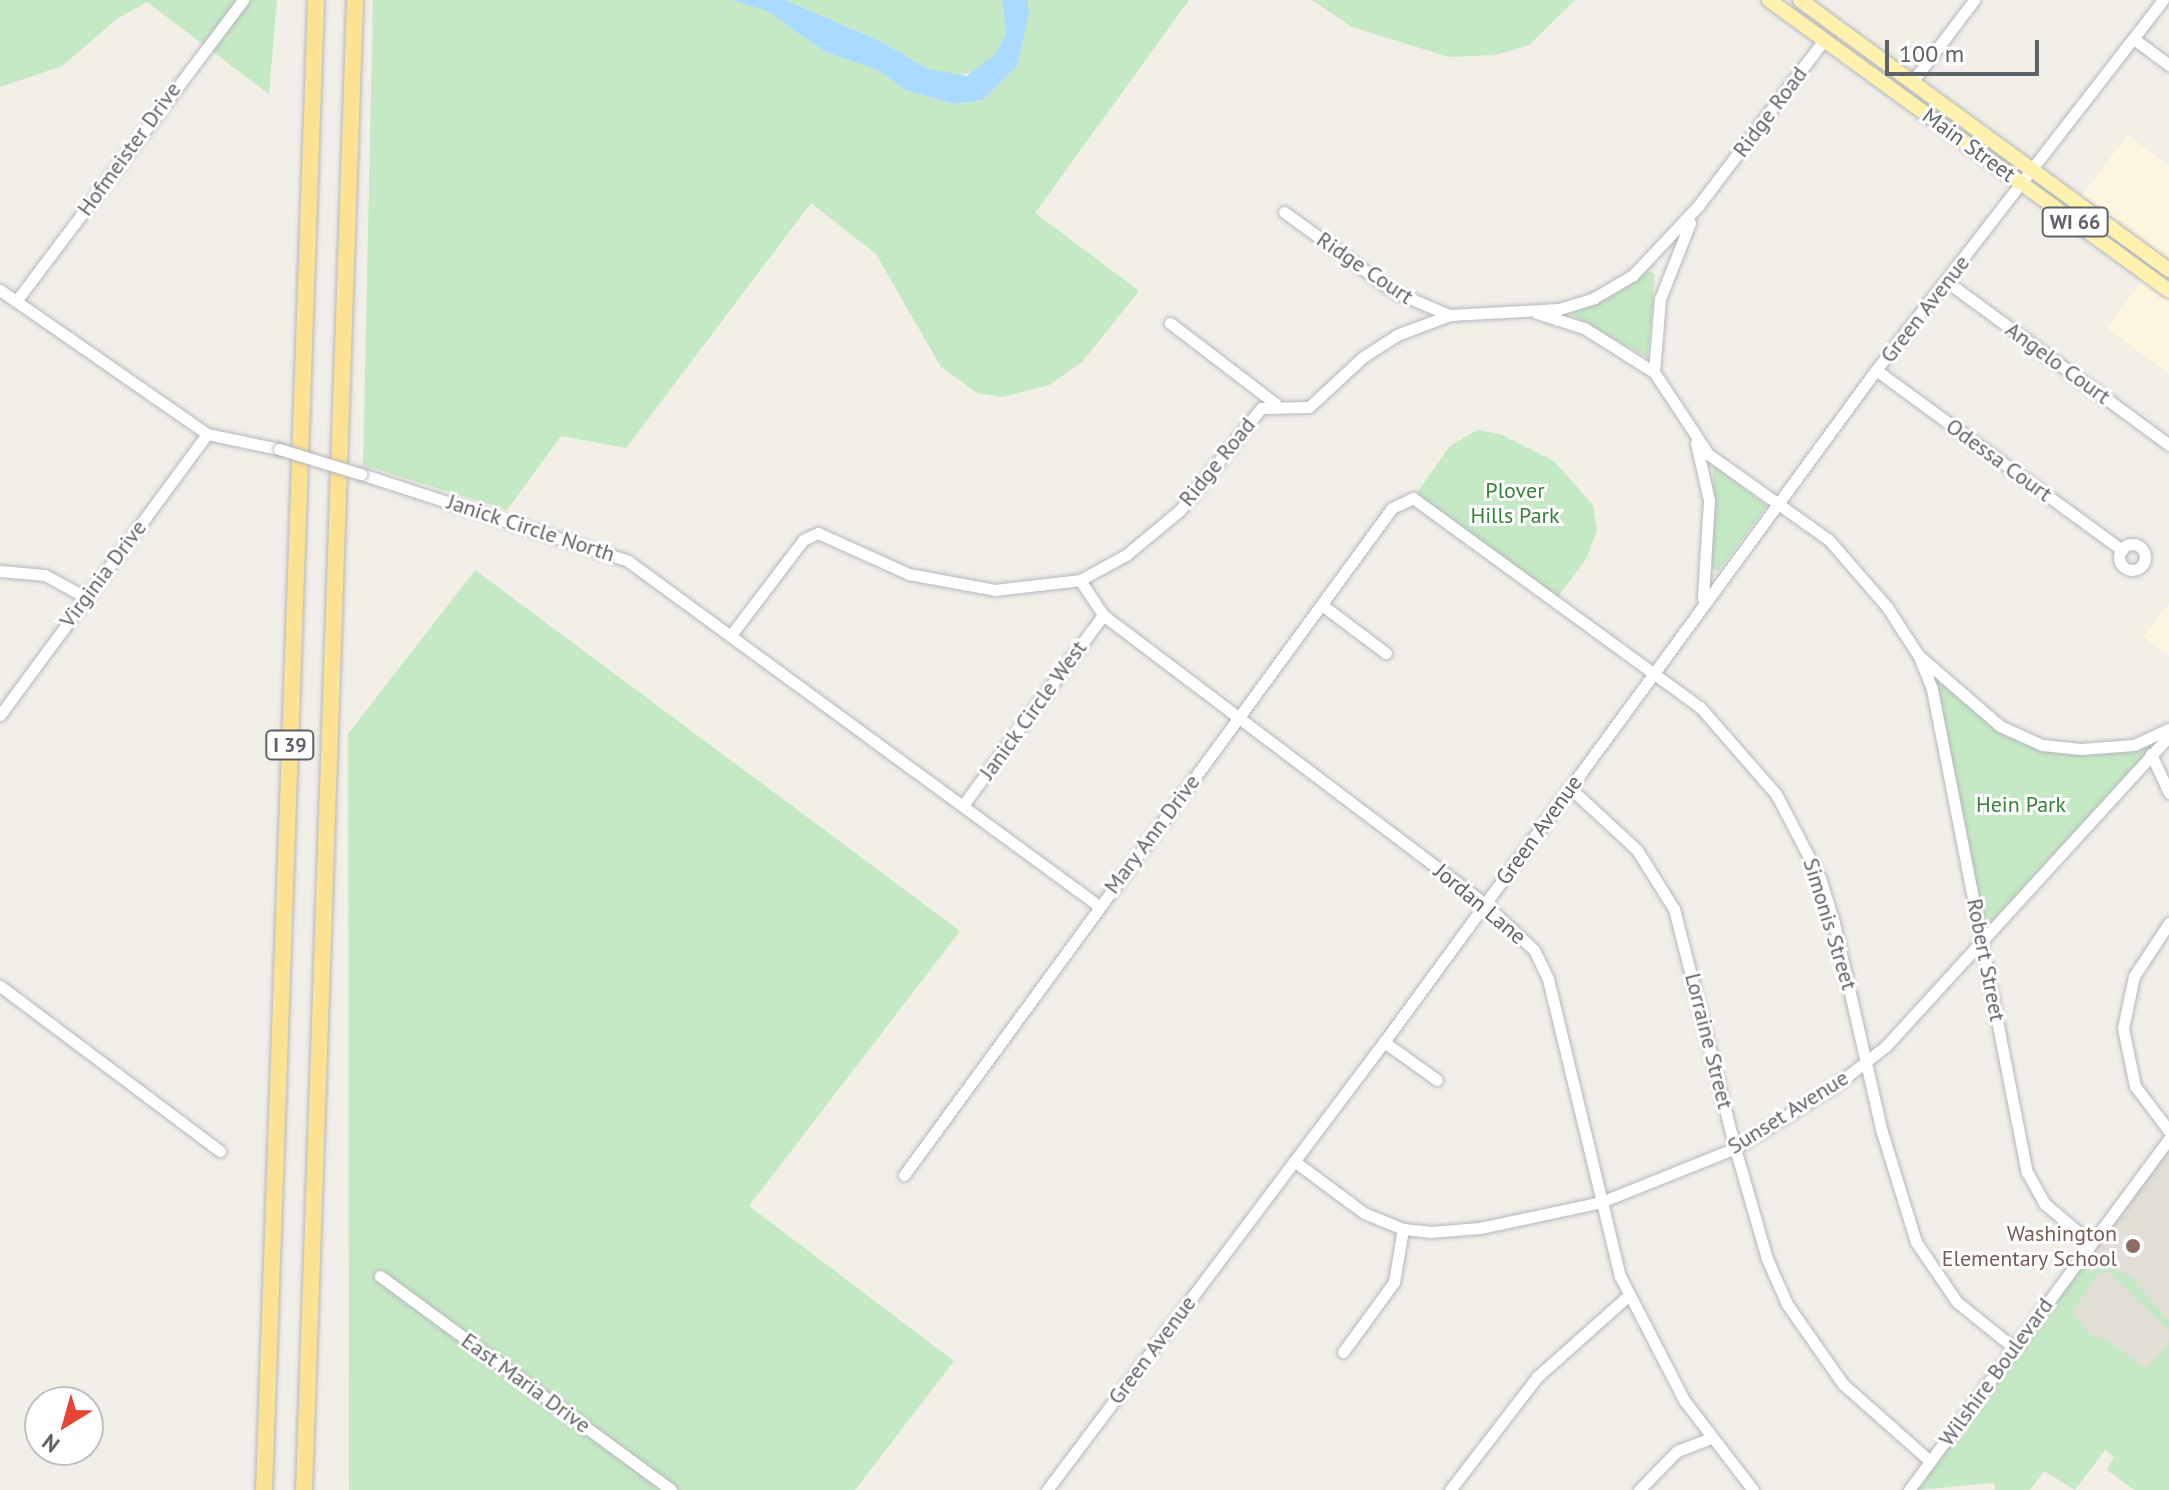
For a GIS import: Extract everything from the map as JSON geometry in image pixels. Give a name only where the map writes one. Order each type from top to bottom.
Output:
[{"type":"highway","name":"I 39","points":[[264,1490],[316,0]]},
{"type":"highway","name":"I 39","points":[[304,1490],[355,0]]},
{"type":"main road","name":"Main Street","points":[[1769,0],[2024,185],[2167,279]]},
{"type":"main road","name":"Main Street","points":[[1800,0],[2033,171],[2167,279]]},
{"type":"street","name":"Hofmeister Drive","points":[[17,300],[243,0]]},
{"type":"street","points":[[1912,82],[1974,0]]},
{"type":"street","name":"Green Avenue","points":[[1047,1490],[1384,1042],[1876,370],[2024,185],[2163,0]]},
{"type":"street","points":[[2134,39],[2169,65]]},
{"type":"street","name":"Ridge Road","points":[[731,635],[803,540],[818,533],[879,563],[951,585],[995,590],[1080,580],[1126,555],[1163,525],[1261,408],[1277,404],[1294,410],[1309,407],[1363,357],[1397,335],[1450,315],[1529,310],[1582,302],[1620,283],[1659,252],[1698,206],[1824,40]]},
{"type":"street","points":[[1654,372],[1667,271],[1698,206]]},
{"type":"street","name":"Ridge Court","points":[[1284,212],[1393,291],[1450,315]]},
{"type":"street","name":"Angelo Court","points":[[1946,281],[2169,445]]},
{"type":"street","name":"Janick Circle North","points":[[0,290],[207,434],[279,449],[607,550],[731,635],[1099,906]]},
{"type":"street","points":[[1529,310],[1584,328],[1654,372],[1695,438],[1709,500],[1708,571],[1697,612]]},
{"type":"street","points":[[1170,323],[1277,404]]},
{"type":"street","name":"Odessa Court","points":[[1876,370],[2122,550]]},
{"type":"street","name":"Virginia Drive","points":[[0,715],[207,434]]},
{"type":"street","name":"Robert Street","points":[[1695,438],[1721,466],[1778,504],[1846,556],[1918,655],[1979,712],[2042,745],[2103,749],[2147,740],[2169,729]]},
{"type":"street","name":"Mary Ann Drive","points":[[904,1175],[1392,508],[1406,498]]},
{"type":"street","name":"Simonis Street","points":[[1406,498],[1652,673],[1726,732],[1797,828],[1834,923],[1866,1063],[1916,1242],[1957,1302],[2014,1348]]},
{"type":"street","points":[[0,571],[45,575],[85,597]]},
{"type":"street","name":"Jordan Lane","points":[[1080,580],[1103,615],[1485,904],[1525,939],[1543,966],[1601,1202],[1628,1296],[1709,1439],[1753,1490]]},
{"type":"street","points":[[1322,605],[1386,653]]},
{"type":"street","name":"Janick Circle West","points":[[963,805],[1103,615]]},
{"type":"street","name":"Robert Street","points":[[1918,655],[1932,689],[2027,1172],[2045,1204],[2091,1243]]},
{"type":"street","name":"Sunset Avenue","points":[[1294,1161],[1350,1204],[1403,1229],[1480,1228],[1601,1202],[1735,1148],[1866,1063],[1982,946],[2169,736]]},
{"type":"street","points":[[2147,740],[2169,793]]},
{"type":"street","name":"Lorraine Street","points":[[1570,788],[1637,850],[1674,909],[1735,1148],[1773,1273],[1803,1332],[1866,1408],[1930,1461]]},
{"type":"street","points":[[2169,923],[2134,976],[2123,1028],[2135,1086],[2169,1131]]},
{"type":"street","points":[[0,986],[220,1151]]},
{"type":"street","points":[[1384,1042],[1437,1080]]},
{"type":"street","name":"Wilshire Boulevard","points":[[1909,1490],[2169,1138]]},
{"type":"street","points":[[1343,1352],[1394,1282],[1403,1229]]},
{"type":"street","name":"East Maria Drive","points":[[380,1276],[671,1490]]},
{"type":"street","points":[[1450,1490],[1537,1377],[1628,1296]]},
{"type":"street","points":[[1639,1490],[1677,1451],[1709,1439]]},
{"type":"shaded area","points":[[2128,135],[2169,166],[2169,260],[2082,195]]},
{"type":"shaded area","points":[[2143,279],[2169,298],[2169,374],[2107,328]]},
{"type":"shaded area","points":[[2169,603],[2169,657],[2143,637]]},
{"type":"shaded area","name":"Washington Elementary School","points":[[2169,1150],[2169,1490],[2002,1375]]},
{"type":"green space","points":[[0,0],[277,0],[269,94],[147,2],[118,18],[62,66],[0,87]]},
{"type":"green space","points":[[373,0],[740,0],[765,10],[825,52],[878,70],[905,90],[954,104],[983,100],[1017,66],[1027,0],[1189,0],[1035,213],[1139,291],[1082,362],[1049,385],[1003,397],[977,393],[941,367],[876,254],[811,203],[626,448],[561,436],[507,510],[363,465]]},
{"type":"green space","points":[[785,0],[1002,0],[1006,33],[996,54],[977,72],[957,75],[928,69],[880,41]]},
{"type":"green space","points":[[1312,0],[1575,0],[1529,45],[1495,55],[1449,57],[1352,27]]},
{"type":"green space","points":[[1648,271],[1655,274],[1648,358],[1570,314]]},
{"type":"green space","name":"Plover Hills Park","points":[[1477,430],[1500,434],[1554,461],[1593,505],[1597,531],[1586,559],[1555,601],[1413,498],[1450,446]]},
{"type":"green space","points":[[1713,465],[1767,506],[1718,572],[1712,567]]},
{"type":"green space","points":[[475,570],[960,931],[749,1206],[954,1361],[855,1490],[349,1490],[348,734]]},
{"type":"green space","name":"Hein Park","points":[[1918,655],[2021,737],[2103,749],[2169,729],[1982,946],[1945,753]]},
{"type":"green space","points":[[2105,1265],[2130,1276],[2169,1321],[2169,1331],[2108,1271],[2098,1274],[2072,1311],[2091,1337],[2104,1338],[2146,1369],[2169,1342],[2169,1490],[2134,1490],[2107,1470],[2114,1457],[2105,1450],[2075,1490],[2044,1471],[2030,1490],[1995,1490],[1994,1483],[1916,1490],[2082,1267],[2090,1273]]},
{"type":"water","points":[[731,0],[785,0],[880,41],[928,69],[967,76],[996,53],[1006,33],[1002,0],[1027,0],[1029,12],[1017,66],[983,100],[954,104],[905,90],[878,70],[825,52],[765,10]]},
{"type":"place","name":"Washington Elementary School","points":[[2133,1246]]}]
